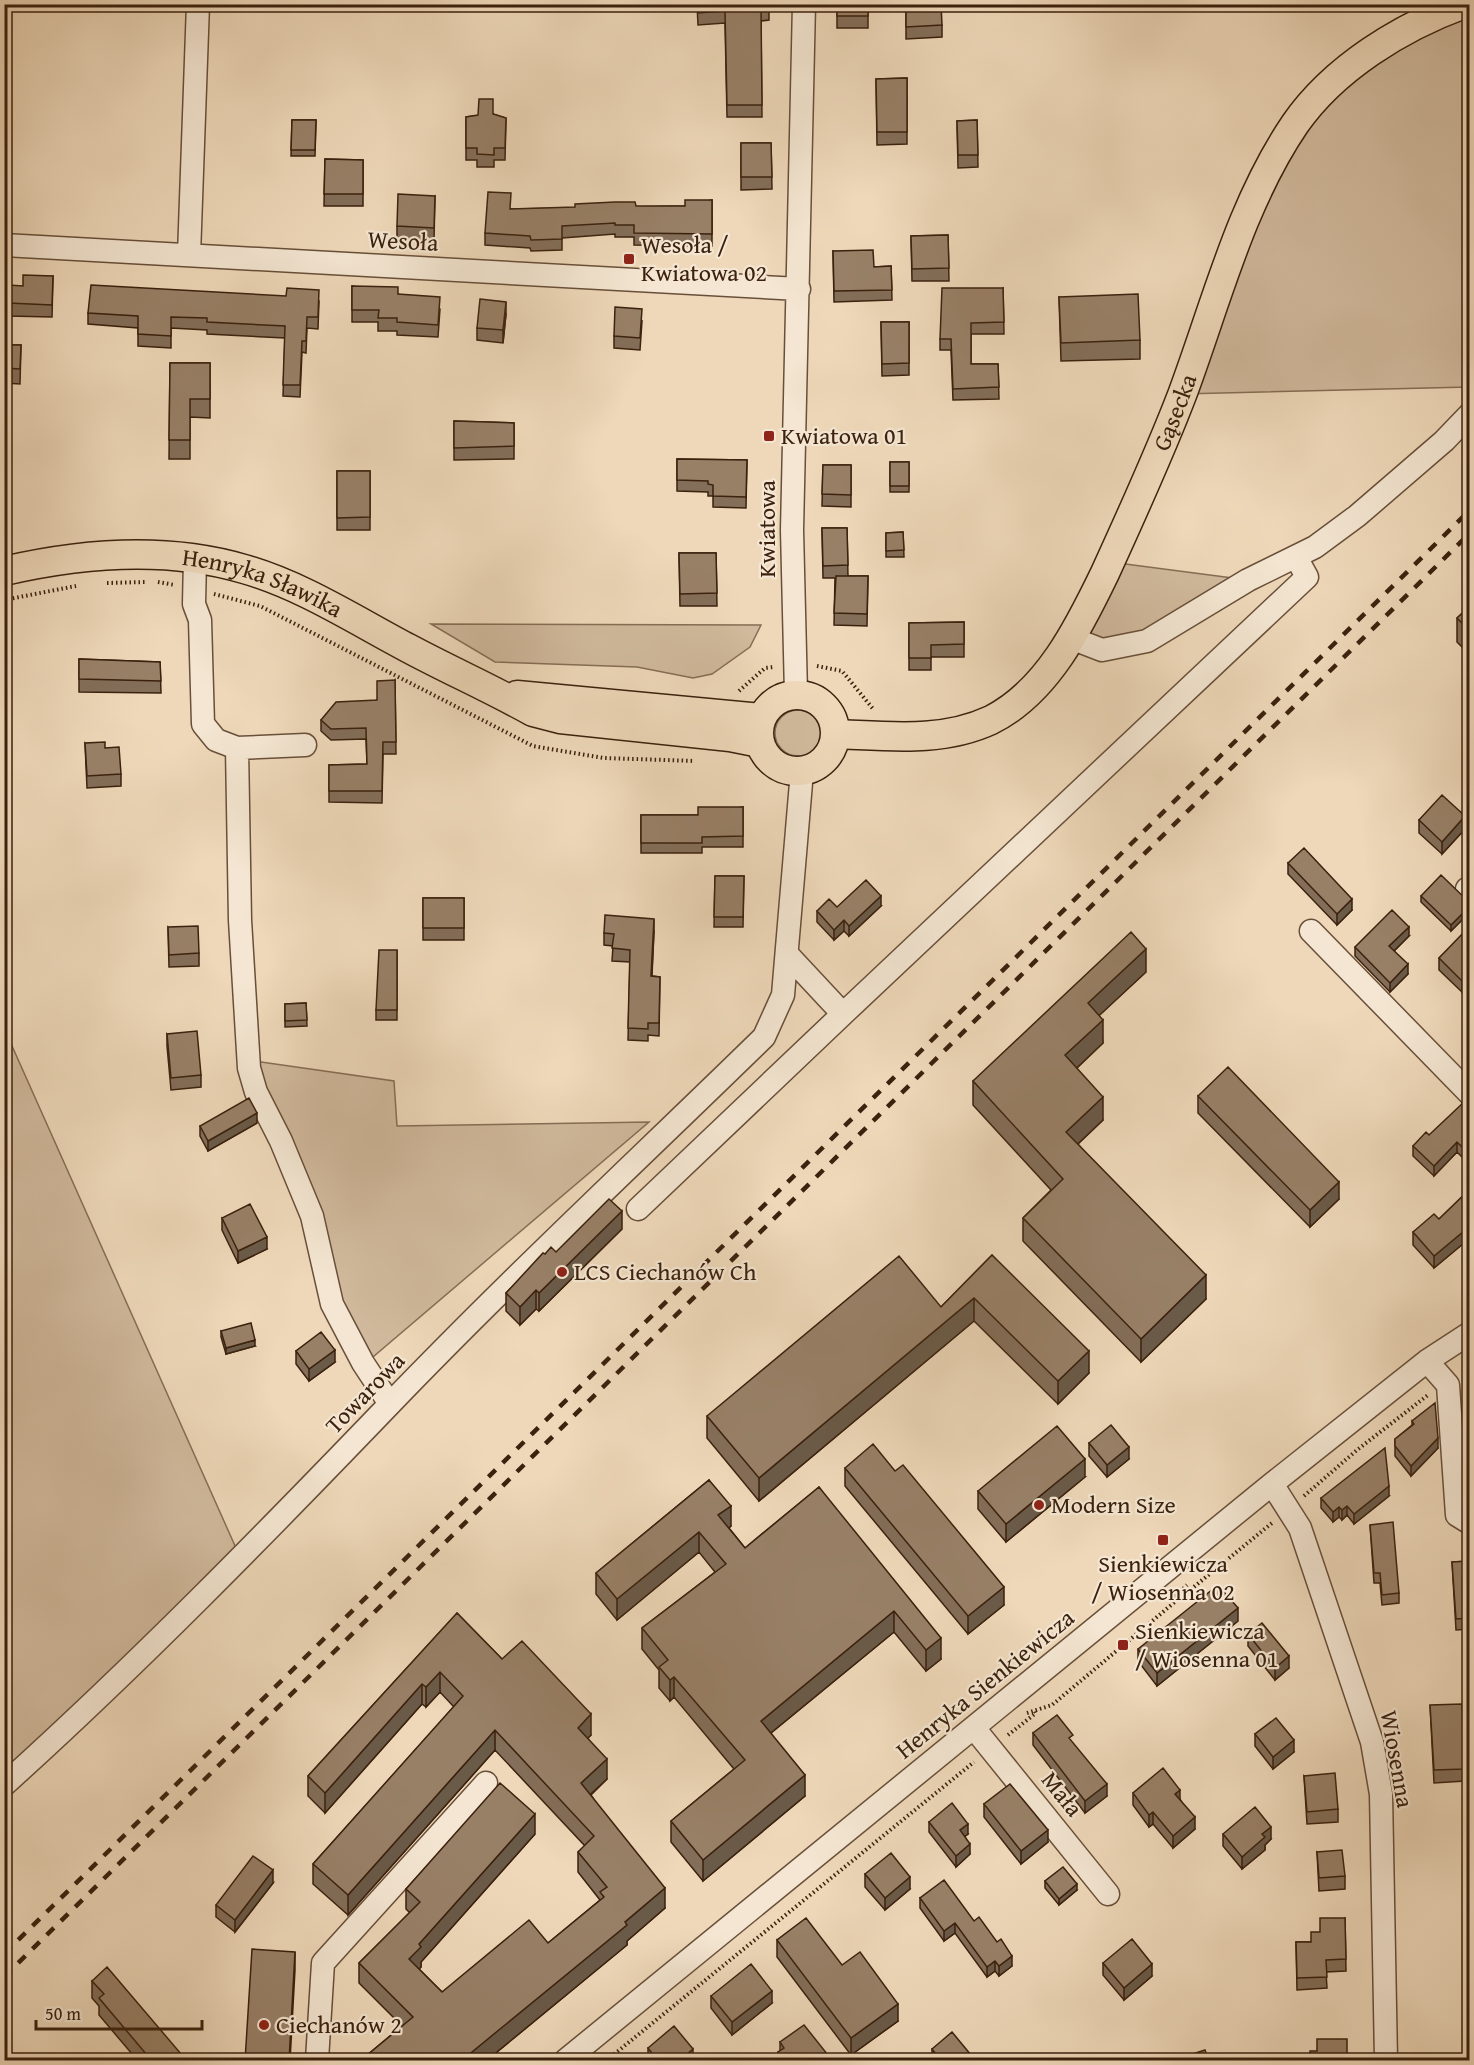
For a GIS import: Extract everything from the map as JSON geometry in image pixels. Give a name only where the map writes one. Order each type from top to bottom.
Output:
[{"type":"main road","name":"Gąsecka","points":[[836,734],[914,737],[955,734],[992,719],[1028,696],[1071,638],[1098,588],[1147,480],[1259,189],[1296,123],[1335,80],[1380,44],[1427,18],[1464,4]]},
{"type":"main road","name":"Henryka Sławika","points":[[4,571],[32,564],[98,556],[150,554],[244,568],[297,589],[454,673],[533,712],[560,719],[730,737],[761,731]]},
{"type":"main road","points":[[795,694],[814,698],[823,705],[830,713],[836,734],[829,755],[812,769],[802,771],[780,768],[764,753],[761,731],[773,703],[795,694]]},
{"type":"street","points":[[189,255],[198,4]]},
{"type":"street","name":"Kwiatowa","points":[[795,694],[792,530],[804,4]]},
{"type":"street","name":"Wesoła","points":[[4,244],[799,289]]},
{"type":"street","points":[[1071,638],[1102,650],[1147,641],[1248,580],[1331,537],[1444,441],[1470,414]]},
{"type":"street","points":[[638,1209],[1307,577],[1296,557]]},
{"type":"street","points":[[195,559],[194,604],[200,620],[203,724],[216,740],[237,748],[305,745]]},
{"type":"street","points":[[237,748],[240,920],[249,1068],[256,1092],[281,1141],[312,1216],[332,1304],[363,1363],[390,1404]]},
{"type":"street","points":[[802,771],[787,954],[843,1014]]},
{"type":"street","points":[[1311,931],[1470,1094]]},
{"type":"street","name":"Towarowa","points":[[4,1785],[87,1711],[311,1489],[390,1404],[764,1037],[783,995],[787,954]]},
{"type":"street","name":"Henryka Sienkiewicza","points":[[566,2061],[1272,1484],[1427,1360],[1470,1333]]},
{"type":"street","points":[[1427,1360],[1446,1382],[1457,1515],[1470,1523]]},
{"type":"street","name":"Wiosenna","points":[[1272,1484],[1292,1512],[1372,1742],[1381,1794],[1386,2061]]},
{"type":"street","name":"Mała","points":[[974,1728],[1108,1894]]},
{"type":"street","points":[[317,2061],[323,1963],[486,1783]]},
{"type":"path","points":[[101,583],[155,582],[195,588],[260,606],[533,746],[604,758],[702,761]]},
{"type":"path","points":[[4,600],[80,585]]},
{"type":"path","points":[[1162,1603],[1171,1595],[1184,1595],[1279,1517],[1284,1520],[1301,1506],[1302,1498],[1357,1450],[1446,1382]]},
{"type":"path","points":[[607,2061],[1036,1713],[1036,1707],[1045,1699]]},
{"type":"shaded area","points":[[1469,5],[1469,387],[1182,394],[1241,232],[1335,80]]},
{"type":"shaded area","points":[[1110,562],[1248,580],[1147,641],[1071,638]]},
{"type":"shaded area","points":[[431,624],[761,625],[750,647],[712,674],[693,678],[637,667],[495,662]]},
{"type":"shaded area","points":[[798,710],[814,717],[821,733],[814,749],[798,756],[782,749],[775,733],[782,717]]},
{"type":"shaded area","points":[[4,1028],[240,1557],[5,1785],[5,1694]]},
{"type":"shaded area","points":[[254,1061],[394,1081],[397,1126],[649,1122],[367,1362],[343,1312]]},
{"type":"building","points":[[698,4],[769,4],[769,8],[761,8],[762,105],[727,105],[725,11],[698,13]]},
{"type":"building","points":[[837,4],[868,4],[868,16],[837,16]]},
{"type":"building","points":[[941,4],[942,25],[906,27],[906,6]]},
{"type":"building","points":[[907,78],[907,132],[877,132],[876,79]]},
{"type":"building","points":[[479,99],[493,99],[493,114],[506,118],[505,148],[494,148],[494,155],[477,154],[477,148],[466,148],[466,117],[478,115]]},
{"type":"building","points":[[292,120],[316,120],[315,150],[291,150]]},
{"type":"building","points":[[977,120],[978,155],[958,155],[957,121]]},
{"type":"building","points":[[741,143],[771,143],[772,177],[741,177]]},
{"type":"building","points":[[325,159],[363,160],[363,194],[324,194]]},
{"type":"building","points":[[488,192],[511,193],[510,209],[575,207],[575,204],[615,202],[635,202],[636,206],[685,206],[685,200],[712,200],[712,234],[634,233],[634,225],[615,225],[615,223],[562,226],[562,239],[531,240],[530,236],[485,233]]},
{"type":"building","points":[[398,194],[435,196],[434,228],[397,226]]},
{"type":"building","points":[[948,235],[949,268],[912,269],[911,236]]},
{"type":"building","points":[[873,250],[874,267],[891,266],[892,290],[834,291],[833,251]]},
{"type":"building","points":[[23,275],[53,276],[52,305],[8,303],[9,285],[23,286]]},
{"type":"building","points":[[91,285],[286,296],[287,288],[319,290],[318,317],[307,317],[306,341],[302,341],[300,385],[283,385],[285,326],[207,322],[207,318],[171,317],[171,336],[138,334],[138,316],[88,313]]},
{"type":"building","points":[[352,286],[398,287],[398,294],[440,297],[438,325],[397,322],[397,318],[378,318],[379,310],[352,310]]},
{"type":"building","points":[[942,288],[1003,288],[1004,322],[971,323],[971,364],[998,364],[999,387],[953,389],[951,339],[940,339]]},
{"type":"building","points":[[1138,294],[1140,340],[1061,343],[1059,297]]},
{"type":"building","points":[[480,299],[506,302],[503,330],[477,328]]},
{"type":"building","points":[[615,307],[642,309],[640,338],[614,336]]},
{"type":"building","points":[[881,322],[909,322],[909,363],[882,364]]},
{"type":"building","points":[[4,345],[21,345],[20,369],[4,368]]},
{"type":"building","points":[[170,363],[210,363],[210,399],[190,399],[190,440],[169,440]]},
{"type":"building","points":[[454,421],[514,423],[514,446],[454,448]]},
{"type":"building","points":[[677,459],[747,460],[746,497],[713,496],[713,485],[708,484],[708,481],[677,480]]},
{"type":"building","points":[[890,462],[909,462],[909,486],[890,486]]},
{"type":"building","points":[[823,465],[851,465],[851,495],[822,494]]},
{"type":"building","points":[[337,471],[370,471],[370,517],[337,518]]},
{"type":"building","points":[[822,528],[847,528],[848,565],[823,566]]},
{"type":"building","points":[[903,532],[904,550],[886,551],[886,533]]},
{"type":"building","points":[[679,553],[716,553],[717,593],[680,594]]},
{"type":"building","points":[[836,576],[868,576],[867,614],[834,613]]},
{"type":"building","points":[[1470,606],[1470,631],[1457,618]]},
{"type":"building","points":[[964,622],[964,644],[931,645],[931,658],[909,658],[909,623]]},
{"type":"building","points":[[79,659],[160,662],[161,681],[79,679]]},
{"type":"building","points":[[395,680],[396,742],[383,742],[382,791],[329,791],[329,765],[367,764],[366,728],[331,729],[321,720],[336,702],[377,700],[377,681]]},
{"type":"building","points":[[105,742],[105,748],[119,747],[121,774],[87,776],[85,743]]},
{"type":"building","points":[[1442,795],[1465,816],[1442,842],[1419,820]]},
{"type":"building","points":[[698,807],[743,807],[743,836],[702,837],[702,843],[641,843],[641,815],[698,815]]},
{"type":"building","points":[[1304,848],[1352,899],[1337,914],[1288,863]]},
{"type":"building","points":[[1441,875],[1470,903],[1470,906],[1451,925],[1421,896]]},
{"type":"building","points":[[715,876],[744,876],[743,917],[714,917]]},
{"type":"building","points":[[866,880],[881,896],[849,926],[844,920],[834,930],[817,911],[829,899],[837,907]]},
{"type":"building","points":[[423,898],[464,898],[464,928],[423,928]]},
{"type":"building","points":[[1392,910],[1409,927],[1389,946],[1408,964],[1390,983],[1355,947]]},
{"type":"building","points":[[605,915],[654,919],[651,976],[660,977],[659,1023],[648,1023],[648,1029],[628,1028],[630,950],[612,948],[614,934],[604,933]]},
{"type":"building","points":[[198,926],[199,953],[169,955],[168,927]]},
{"type":"building","points":[[1468,928],[1470,929],[1470,974],[1462,981],[1439,958]]},
{"type":"building","points":[[1131,932],[1146,949],[1088,1003],[1103,1020],[1065,1055],[1103,1097],[1066,1132],[1206,1275],[1141,1339],[1023,1218],[1063,1179],[973,1081]]},
{"type":"building","points":[[379,950],[397,950],[397,1010],[376,1010]]},
{"type":"building","points":[[306,1003],[307,1020],[285,1021],[285,1004]]},
{"type":"building","points":[[197,1031],[201,1075],[171,1078],[167,1034]]},
{"type":"building","points":[[1228,1067],[1339,1182],[1310,1210],[1198,1096]]},
{"type":"building","points":[[249,1098],[257,1113],[208,1141],[200,1126]]},
{"type":"building","points":[[1464,1102],[1470,1108],[1470,1141],[1463,1148],[1457,1142],[1434,1166],[1413,1146],[1426,1132],[1429,1135]]},
{"type":"building","points":[[1470,1189],[1470,1226],[1434,1256],[1413,1232],[1434,1214],[1439,1219]]},
{"type":"building","points":[[609,1199],[622,1211],[539,1293],[536,1290],[520,1307],[506,1293],[543,1253],[545,1254],[551,1247],[556,1252]]},
{"type":"building","points":[[250,1204],[267,1237],[238,1251],[222,1218]]},
{"type":"building","points":[[992,1255],[1089,1351],[1058,1381],[974,1298],[759,1478],[707,1416],[899,1256],[941,1307]]},
{"type":"building","points":[[251,1323],[255,1340],[226,1348],[221,1331]]},
{"type":"building","points":[[321,1332],[335,1350],[309,1369],[296,1351]]},
{"type":"building","points":[[1435,1403],[1438,1438],[1411,1466],[1395,1446],[1395,1439],[1414,1424],[1412,1421]]},
{"type":"building","points":[[1111,1425],[1129,1447],[1107,1465],[1089,1443]]},
{"type":"building","points":[[1057,1426],[1085,1459],[1006,1524],[978,1491]]},
{"type":"building","points":[[873,1444],[895,1471],[903,1465],[1004,1587],[968,1616],[845,1468]]},
{"type":"building","points":[[1385,1448],[1389,1486],[1354,1514],[1347,1506],[1342,1510],[1339,1507],[1333,1512],[1321,1498]]},
{"type":"building","points":[[709,1480],[731,1506],[718,1515],[745,1548],[819,1487],[941,1638],[926,1650],[894,1611],[761,1721],[805,1775],[703,1860],[671,1821],[745,1760],[674,1677],[670,1680],[659,1667],[668,1660],[642,1628],[726,1564],[699,1532],[617,1599],[596,1573]]},
{"type":"building","points":[[1393,1522],[1399,1593],[1382,1595],[1380,1573],[1374,1573],[1370,1525]]},
{"type":"building","points":[[1470,1561],[1470,1618],[1456,1619],[1452,1562]]},
{"type":"building","points":[[1218,1585],[1238,1608],[1157,1673],[1138,1649]]},
{"type":"building","points":[[457,1613],[502,1659],[522,1641],[591,1714],[578,1728],[607,1759],[581,1783],[665,1888],[625,1922],[627,1925],[461,2061],[360,2061],[413,2017],[359,1963],[420,1902],[406,1889],[500,1783],[535,1814],[419,1944],[421,1947],[409,1959],[442,1992],[529,1920],[548,1943],[604,1897],[600,1892],[607,1887],[578,1852],[594,1836],[495,1730],[348,1895],[313,1864],[463,1696],[440,1672],[426,1687],[422,1684],[325,1793],[308,1776]]},
{"type":"building","points":[[1262,1623],[1289,1656],[1275,1668],[1248,1634]]},
{"type":"building","points":[[1462,1704],[1465,1769],[1434,1770],[1430,1705]]},
{"type":"building","points":[[1057,1715],[1073,1735],[1069,1738],[1107,1784],[1085,1801],[1033,1733]]},
{"type":"building","points":[[1276,1718],[1294,1740],[1273,1757],[1255,1734]]},
{"type":"building","points":[[1163,1768],[1180,1790],[1175,1794],[1195,1817],[1173,1836],[1153,1812],[1149,1815],[1133,1793]]},
{"type":"building","points":[[1335,1773],[1338,1809],[1307,1812],[1304,1776]]},
{"type":"building","points":[[1010,1784],[1048,1830],[1021,1851],[984,1804]]},
{"type":"building","points":[[952,1803],[968,1824],[960,1830],[970,1844],[956,1856],[929,1822]]},
{"type":"building","points":[[1255,1807],[1271,1827],[1262,1834],[1265,1837],[1242,1857],[1223,1834]]},
{"type":"building","points":[[1342,1850],[1345,1876],[1319,1878],[1317,1852]]},
{"type":"building","points":[[891,1853],[910,1877],[885,1898],[865,1874]]},
{"type":"building","points":[[253,1856],[273,1870],[235,1920],[216,1905]]},
{"type":"building","points":[[1063,1867],[1077,1884],[1059,1899],[1045,1881]]},
{"type":"building","points":[[944,1880],[974,1921],[979,1917],[997,1942],[1001,1939],[1012,1956],[999,1966],[995,1961],[987,1967],[955,1923],[944,1931],[920,1898]]},
{"type":"building","points":[[806,1918],[842,1965],[860,1952],[898,2004],[851,2038],[777,1940]]},
{"type":"building","points":[[1320,1918],[1345,1918],[1346,1959],[1326,1960],[1327,1977],[1297,1978],[1296,1942],[1311,1942],[1311,1932],[1320,1932]]},
{"type":"building","points":[[1132,1939],[1152,1964],[1124,1988],[1103,1963]]},
{"type":"building","points":[[1467,1946],[1470,1946],[1470,1968]]},
{"type":"building","points":[[252,1949],[295,1952],[289,2061],[245,2061]]},
{"type":"building","points":[[751,1964],[772,1991],[732,2022],[711,1996]]},
{"type":"building","points":[[107,1967],[187,2061],[152,2061],[99,1998],[104,1994],[92,1981]]},
{"type":"building","points":[[804,2025],[828,2055],[820,2061],[773,2061],[780,2055],[778,2052],[784,2048],[780,2042]]},
{"type":"building","points":[[674,2026],[693,2049],[679,2061],[658,2061],[648,2048]]},
{"type":"building","points":[[952,2032],[971,2055],[965,2061],[941,2061],[932,2049]]},
{"type":"building","points":[[1317,2039],[1347,2039],[1347,2061],[1310,2061],[1310,2051],[1317,2051]]},
{"type":"building","points":[[1205,2050],[1209,2061],[1178,2061],[1177,2059]]},
{"type":"railway","points":[[4,1954],[1470,510]]},
{"type":"railway","points":[[4,1977],[1470,533]]},
{"type":"place","name":"Wesoła / Kwiatowa 02","points":[[629,259]]},
{"type":"place","name":"Kwiatowa 01","points":[[769,436]]},
{"type":"place","name":"LCS Ciechanów Ch","points":[[562,1272]]},
{"type":"place","name":"Modern Size","points":[[1039,1505]]},
{"type":"place","name":"Sienkiewicza / Wiosenna 02","points":[[1163,1540]]},
{"type":"place","name":"Sienkiewicza / Wiosenna 01","points":[[1123,1645]]},
{"type":"place","name":"Ciechanów 2","points":[[264,2025]]}]
